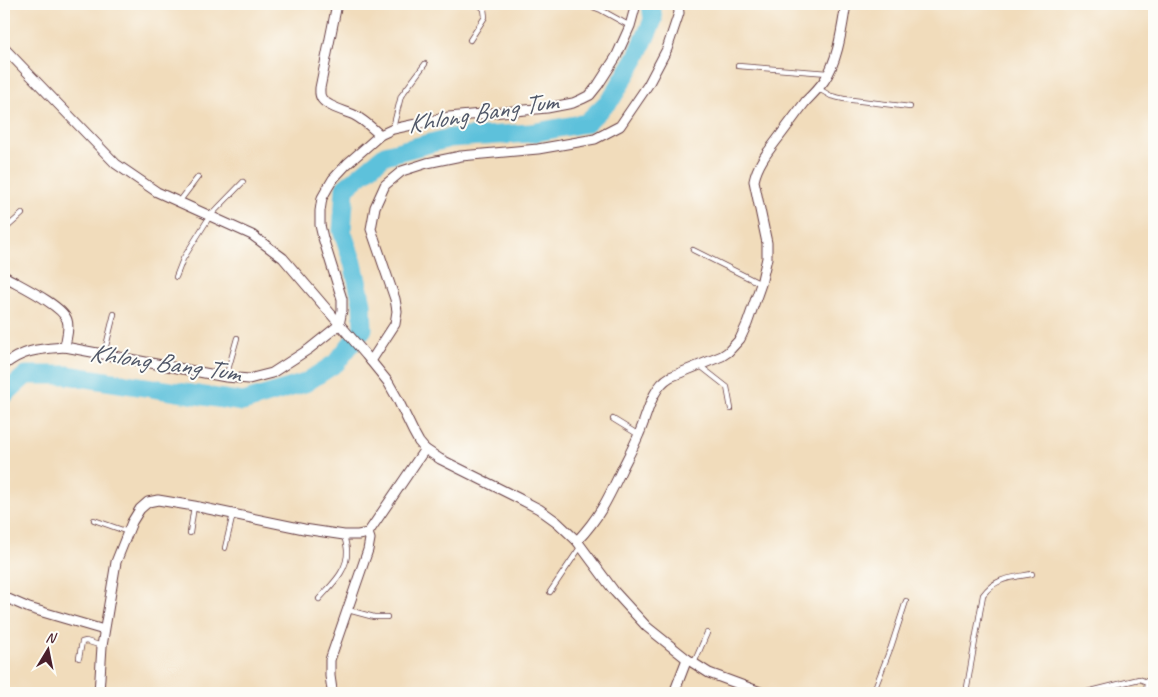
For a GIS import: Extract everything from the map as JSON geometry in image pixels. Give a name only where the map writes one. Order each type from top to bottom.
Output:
[{"type":"street","points":[[337,4],[320,96],[323,101],[355,116],[380,134]]},
{"type":"street","points":[[341,327],[342,298],[320,225],[322,198],[333,179],[380,134],[393,129],[449,117],[548,108],[573,103],[590,95],[616,57],[630,26],[636,4]]},
{"type":"street","points":[[368,358],[394,324],[397,311],[396,299],[372,229],[374,207],[386,185],[402,171],[427,163],[460,156],[538,149],[595,139],[620,126],[648,85],[667,49],[679,13],[678,4]]},
{"type":"street","points":[[579,543],[605,504],[639,435],[656,390],[663,381],[722,356],[740,339],[761,284],[767,258],[767,243],[754,181],[755,175],[770,149],[824,81],[839,47],[846,4]]},
{"type":"street","points":[[4,48],[116,164],[157,192],[252,236],[283,258],[388,382],[419,442],[425,449],[539,510],[557,522],[579,543],[601,575],[647,627],[690,661],[709,673],[763,693]]},
{"type":"street","points":[[4,276],[55,305],[66,317],[68,326],[65,347]]},
{"type":"street","points":[[4,365],[25,352],[65,347],[226,377],[249,379],[272,373],[341,327]]},
{"type":"street","points":[[99,693],[104,630],[116,562],[140,509],[148,502],[158,500],[304,529],[344,535],[358,535],[368,533],[425,449]]},
{"type":"street","points":[[332,690],[330,660],[368,550],[370,539],[368,533]]},
{"type":"street","points":[[4,597],[29,608],[104,630]]},
{"type":"street","points":[[674,693],[690,661]]},
{"type":"lane","points":[[470,40],[485,17],[484,9],[478,4]]},
{"type":"lane","points":[[585,4],[601,10],[630,26]]},
{"type":"lane","points":[[393,129],[401,96],[425,64]]},
{"type":"lane","points":[[738,66],[828,73]]},
{"type":"lane","points":[[818,88],[831,96],[844,99],[910,107]]},
{"type":"lane","points":[[179,202],[198,177]]},
{"type":"lane","points":[[176,277],[184,259],[210,216],[243,182]]},
{"type":"lane","points":[[4,230],[22,214]]},
{"type":"lane","points":[[693,250],[761,284]]},
{"type":"lane","points":[[104,354],[114,314]]},
{"type":"lane","points":[[226,377],[237,338]]},
{"type":"lane","points":[[699,365],[727,387],[731,409]]},
{"type":"lane","points":[[613,420],[639,435]]},
{"type":"lane","points":[[190,533],[194,506]]},
{"type":"lane","points":[[225,548],[233,514]]},
{"type":"lane","points":[[94,520],[128,532]]},
{"type":"lane","points":[[319,599],[338,578],[346,564],[347,551],[344,535]]},
{"type":"lane","points":[[550,592],[579,543]]},
{"type":"lane","points":[[966,693],[983,596],[989,587],[999,580],[1032,574]]},
{"type":"lane","points":[[873,693],[906,601]]},
{"type":"lane","points":[[348,610],[374,617],[387,617]]},
{"type":"lane","points":[[690,661],[707,632]]},
{"type":"lane","points":[[79,658],[82,642],[86,641],[102,646]]},
{"type":"lane","points":[[1083,693],[1139,678],[1147,682],[1146,693]]},
{"type":"waterway","name":"Khlong Bang Tum","points":[[4,395],[26,375],[67,375],[243,402],[305,383],[336,363],[363,329],[362,303],[353,263],[342,231],[345,188],[385,155],[450,138],[531,133],[586,123],[612,98],[637,56],[653,20],[651,4]]}]
